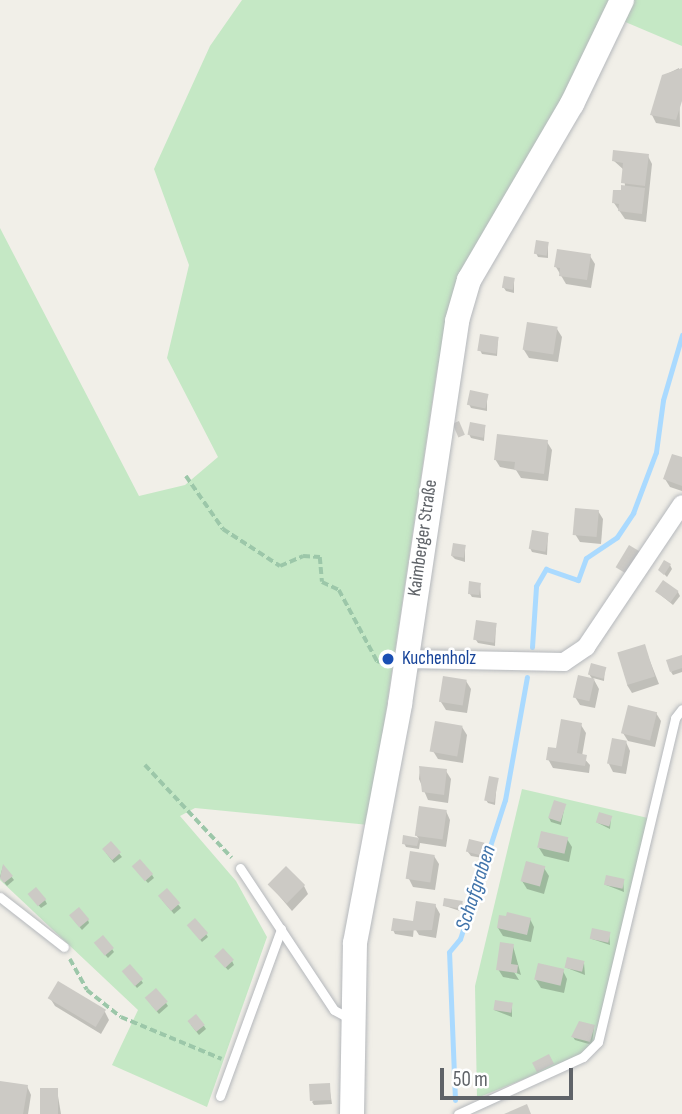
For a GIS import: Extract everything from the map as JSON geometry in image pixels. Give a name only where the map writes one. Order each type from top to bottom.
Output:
[{"type":"main road","name":"Kaimberger Straße","points":[[352,1114],[351,1019],[362,896],[380,825],[447,362],[469,280],[572,104],[622,0]]},
{"type":"street","points":[[405,664],[564,662],[586,647],[682,504]]},
{"type":"lane","points":[[458,1114],[583,1057],[598,1042],[674,718],[682,709]]},
{"type":"lane","points":[[240,868],[334,1010],[351,1019]]},
{"type":"lane","points":[[0,897],[64,947]]},
{"type":"lane","points":[[220,1097],[281,929]]},
{"type":"path","points":[[186,476],[223,529],[280,566],[303,555],[320,557],[322,582],[339,590],[377,661],[405,664]]},
{"type":"path","points":[[145,765],[240,868]]},
{"type":"path","points":[[64,947],[87,990],[121,1017],[232,1063]]},
{"type":"green space","points":[[242,0],[612,0],[578,78],[458,288],[437,370],[369,825],[195,808],[180,816],[236,881],[267,937],[207,1107],[112,1065],[138,1010],[0,880],[0,228],[139,496],[185,485],[218,457],[167,358],[189,265],[154,169],[210,46]]},
{"type":"green space","points":[[633,0],[682,0],[682,46],[623,21]]},
{"type":"green space","points":[[522,789],[648,818],[595,1042],[581,1056],[477,1098],[475,986]]},
{"type":"building","points":[[682,68],[682,101],[676,120],[650,115],[662,75]]},
{"type":"building","points":[[613,150],[649,154],[645,186],[621,183],[623,163],[612,161]]},
{"type":"building","points":[[621,185],[645,188],[642,214],[618,211],[619,204],[612,203],[613,190],[621,190]]},
{"type":"building","points":[[536,240],[549,242],[547,256],[534,254]]},
{"type":"building","points":[[557,249],[591,254],[587,280],[559,276],[560,268],[554,267]]},
{"type":"building","points":[[504,276],[515,278],[513,290],[502,288]]},
{"type":"building","points":[[527,322],[558,327],[553,355],[523,350]]},
{"type":"building","points":[[480,334],[499,337],[496,354],[477,351]]},
{"type":"building","points":[[470,390],[489,394],[485,409],[467,405]]},
{"type":"building","points":[[459,421],[465,435],[458,438],[453,424]]},
{"type":"building","points":[[470,422],[486,425],[483,438],[468,435]]},
{"type":"building","points":[[497,434],[548,440],[544,474],[514,470],[515,462],[494,460]]},
{"type":"building","points":[[672,454],[682,457],[682,486],[663,479]]},
{"type":"building","points":[[575,508],[599,510],[597,537],[573,535]]},
{"type":"building","points":[[532,530],[549,533],[545,552],[529,549]]},
{"type":"building","points":[[453,543],[466,545],[464,558],[451,556]]},
{"type":"building","points":[[629,545],[644,554],[630,576],[616,567]]},
{"type":"building","points":[[664,560],[671,564],[664,575],[658,570]]},
{"type":"building","points":[[663,580],[679,591],[671,602],[655,591]]},
{"type":"building","points":[[469,581],[481,583],[479,595],[468,594]]},
{"type":"building","points":[[476,620],[497,623],[494,643],[473,640]]},
{"type":"building","points":[[645,644],[655,677],[627,685],[617,652]]},
{"type":"building","points":[[682,655],[682,668],[670,672],[666,660]]},
{"type":"building","points":[[591,663],[606,667],[603,679],[588,675]]},
{"type":"building","points":[[578,675],[595,679],[589,701],[573,697]]},
{"type":"building","points":[[443,676],[467,680],[463,705],[439,702]]},
{"type":"building","points":[[628,705],[657,712],[650,740],[621,733]]},
{"type":"building","points":[[561,719],[582,723],[577,753],[587,755],[585,766],[546,760],[548,747],[556,748]]},
{"type":"building","points":[[435,721],[463,726],[457,756],[430,752]]},
{"type":"building","points":[[612,738],[627,741],[622,766],[607,764]]},
{"type":"building","points":[[419,766],[447,769],[444,795],[422,792]]},
{"type":"building","points":[[489,776],[499,778],[494,802],[484,801]]},
{"type":"building","points":[[554,800],[566,804],[560,822],[548,818]]},
{"type":"building","points":[[419,806],[447,810],[443,840],[415,836]]},
{"type":"building","points":[[599,812],[612,816],[609,827],[596,823]]},
{"type":"building","points":[[541,831],[568,837],[564,854],[537,848]]},
{"type":"building","points":[[403,835],[419,838],[417,846],[402,844]]},
{"type":"building","points":[[469,839],[485,843],[481,855],[466,852]]},
{"type":"building","points":[[111,841],[121,852],[112,860],[102,849]]},
{"type":"building","points":[[410,851],[435,855],[430,883],[406,879]]},
{"type":"building","points":[[140,859],[153,874],[145,881],[132,866]]},
{"type":"building","points":[[526,861],[545,866],[540,886],[521,881]]},
{"type":"building","points":[[3,864],[13,876],[4,883],[0,878]]},
{"type":"building","points":[[286,866],[305,885],[287,903],[268,884]]},
{"type":"building","points":[[606,875],[625,879],[623,889],[604,885]]},
{"type":"building","points":[[36,887],[46,899],[38,906],[28,894]]},
{"type":"building","points":[[167,888],[180,903],[171,911],[158,896]]},
{"type":"building","points":[[444,898],[463,901],[462,909],[443,906]]},
{"type":"building","points":[[416,901],[436,904],[432,930],[391,931],[393,918],[413,921]]},
{"type":"building","points":[[79,907],[89,919],[79,928],[69,915]]},
{"type":"building","points":[[507,912],[531,918],[527,935],[497,928],[499,915],[506,916]]},
{"type":"building","points":[[195,918],[208,933],[200,940],[187,925]]},
{"type":"building","points":[[592,928],[611,932],[608,943],[590,939]]},
{"type":"building","points":[[103,935],[114,948],[105,956],[94,943]]},
{"type":"building","points":[[500,942],[514,944],[511,964],[518,965],[517,973],[496,970]]},
{"type":"building","points":[[223,948],[234,960],[225,968],[214,956]]},
{"type":"building","points":[[567,957],[585,961],[582,972],[565,968]]},
{"type":"building","points":[[538,963],[564,969],[560,986],[534,980]]},
{"type":"building","points":[[130,964],[143,979],[135,986],[122,971]]},
{"type":"building","points":[[58,981],[106,1010],[96,1027],[48,998]]},
{"type":"building","points":[[156,988],[168,1002],[156,1011],[145,998]]},
{"type":"building","points":[[495,1000],[513,1003],[511,1013],[493,1010]]},
{"type":"building","points":[[196,1014],[205,1025],[196,1032],[187,1021]]},
{"type":"building","points":[[579,1021],[595,1025],[590,1042],[571,1037]]},
{"type":"building","points":[[549,1054],[554,1064],[537,1072],[532,1063]]},
{"type":"building","points":[[0,1081],[28,1085],[23,1114],[0,1114]]},
{"type":"building","points":[[330,1083],[331,1100],[310,1101],[309,1084]]},
{"type":"building","points":[[40,1088],[58,1088],[58,1114],[40,1114]]},
{"type":"building","points":[[527,1104],[531,1114],[504,1114]]},
{"type":"waterway","name":"Schafgraben","points":[[532,647],[536,586],[546,569],[578,580],[586,558],[617,537],[633,513],[656,452],[663,400],[682,335]]},
{"type":"waterway","name":"Schafgraben","points":[[455,1100],[449,952],[460,939],[505,800],[527,677]]},
{"type":"place","name":"Kuchenholz","points":[[388,659]]}]
